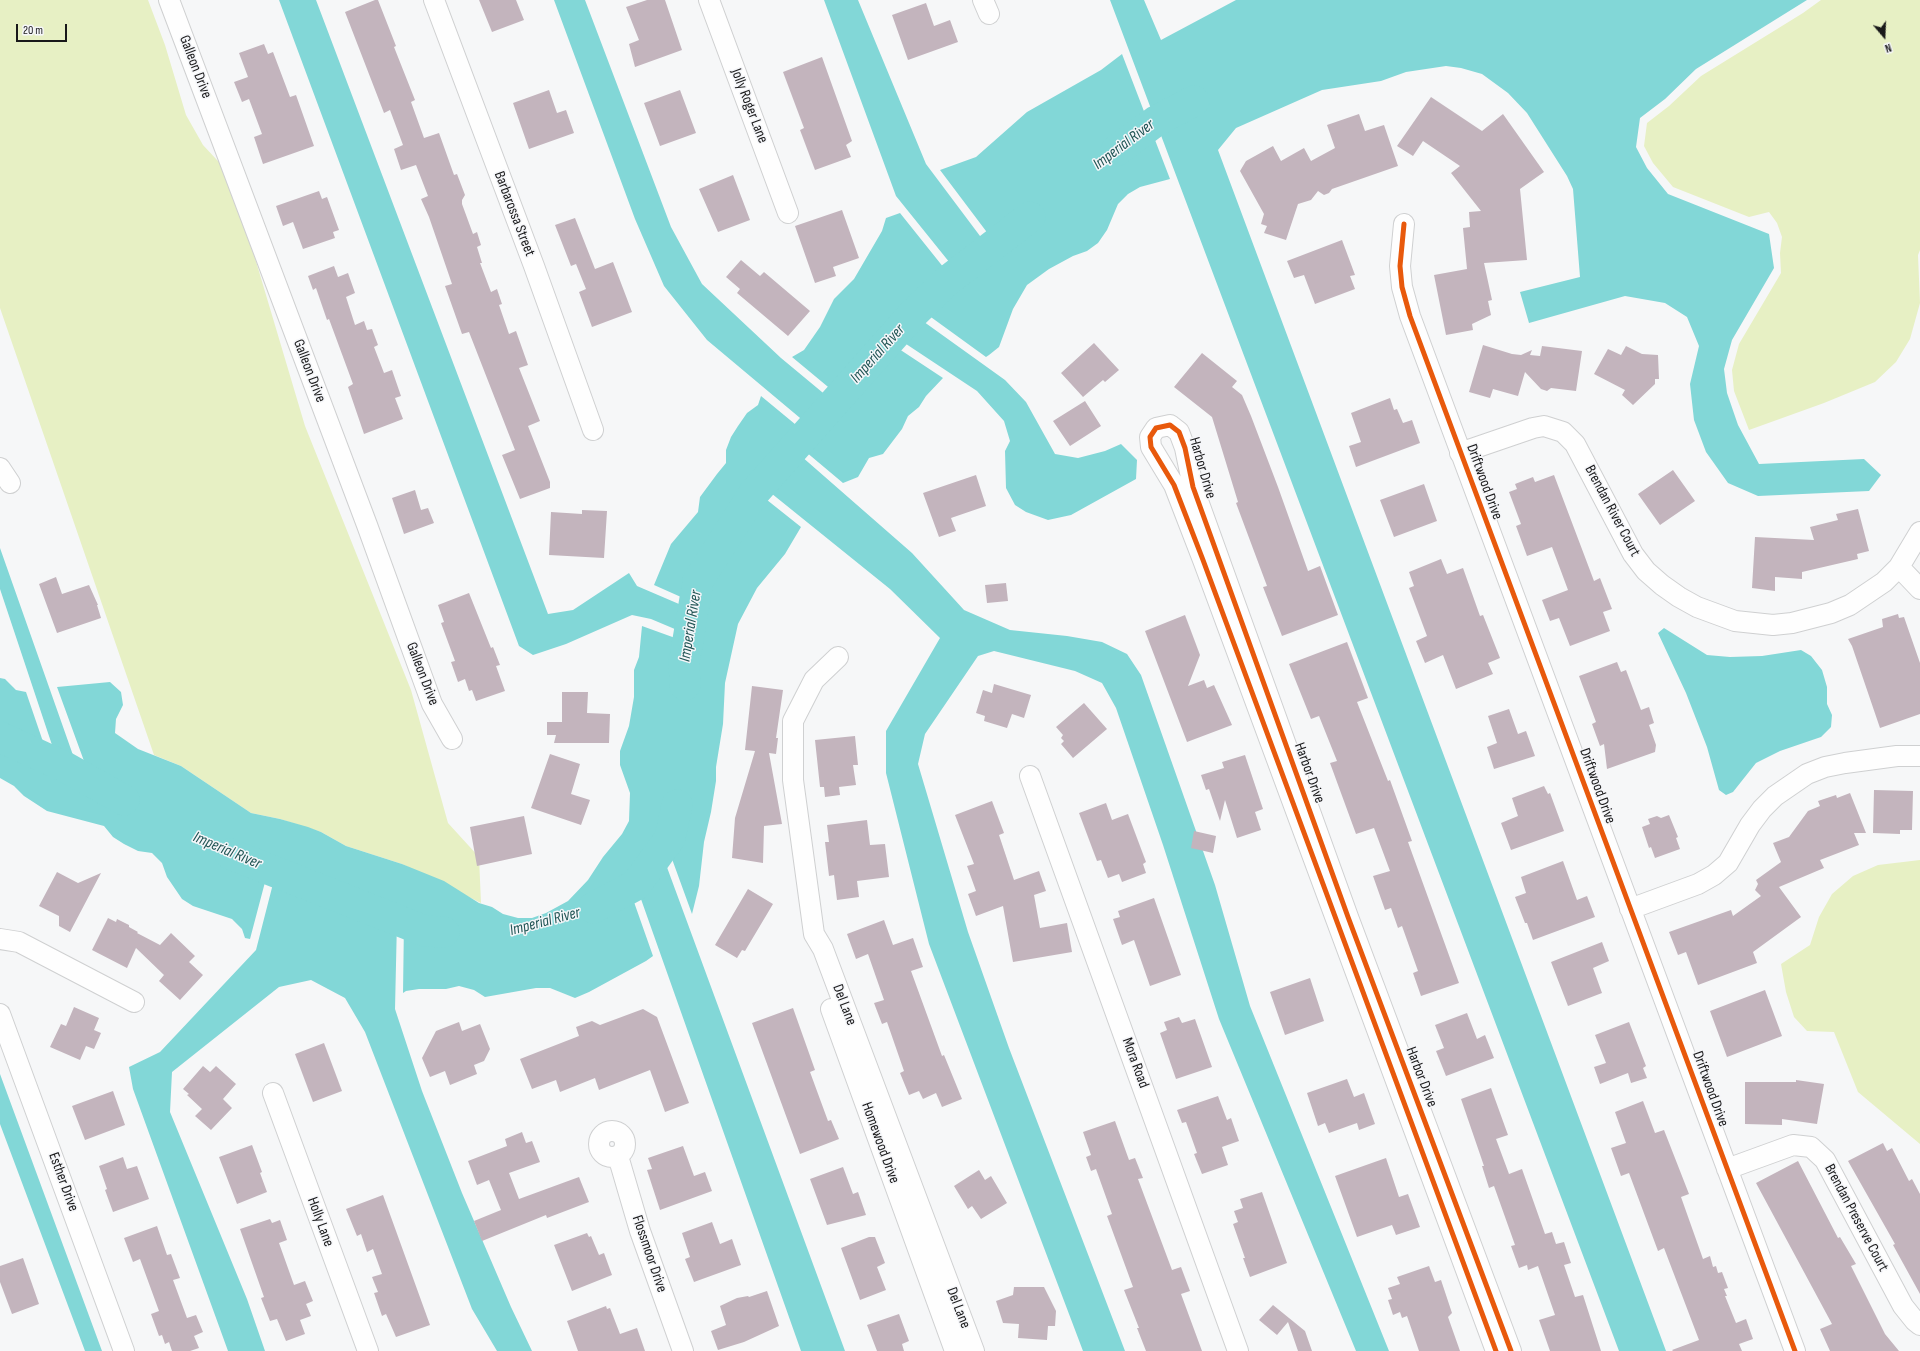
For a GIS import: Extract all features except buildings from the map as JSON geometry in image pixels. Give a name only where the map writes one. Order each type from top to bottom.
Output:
[{"type":"street","name":"Galleon Drive","points":[[169,0],[367,525],[432,704],[452,739]]},
{"type":"street","name":"Barbarossa Street","points":[[434,0],[531,258],[592,430]]},
{"type":"street","name":"Jolly Roger Lane","points":[[709,0],[788,213]]},
{"type":"street","name":"Driftwood Drive","points":[[1404,224],[1400,266],[1402,287],[1410,316],[1794,1351]]},
{"type":"street","name":"Harbor Drive","points":[[1496,1351],[1203,560],[1174,485],[1151,447],[1150,437],[1156,428],[1170,425],[1179,432],[1185,448],[1193,487],[1348,917],[1511,1351]]},
{"type":"street","name":"Brendan River Court","points":[[1460,453],[1533,428],[1544,426],[1563,432],[1575,444],[1632,554],[1646,571],[1679,597],[1697,607],[1735,621],[1754,624],[1780,624],[1811,619],[1831,613],[1868,594],[1899,567],[1920,532]]},
{"type":"street","points":[[1899,567],[1920,589]]},
{"type":"street","name":"Del Lane","points":[[838,657],[814,680],[793,721],[792,780],[814,934],[823,949],[974,1351]]},
{"type":"street","points":[[1630,909],[1698,884],[1714,875],[1728,863],[1762,809],[1790,784],[1807,774],[1825,767],[1845,763],[1897,756],[1920,756]]},
{"type":"street","name":"Mora Road","points":[[1030,776],[1238,1351]]},
{"type":"street","name":"Homewood Drive","points":[[814,934],[812,956],[955,1351]]},
{"type":"street","points":[[0,939],[19,942],[134,1002]]},
{"type":"street","name":"Esther Drive","points":[[0,1014],[124,1351]]},
{"type":"street","name":"Holly Lane","points":[[273,1093],[368,1351]]},
{"type":"street","name":"Brendan Preserve Court","points":[[1727,1169],[1793,1145],[1811,1147],[1825,1160],[1903,1306],[1920,1325]]},
{"type":"street","name":"Flossmoor Drive","points":[[618,1156],[640,1231],[684,1351]]},
{"type":"green space","points":[[0,0],[148,0],[165,45],[186,115],[203,145],[230,174],[305,426],[411,690],[448,823],[479,857],[481,903],[402,864],[346,846],[321,832],[280,819],[251,813],[181,766],[154,755],[0,308]]},
{"type":"green space","points":[[1821,0],[1920,0],[1920,250],[1918,255],[1920,303],[1910,339],[1896,362],[1875,382],[1824,403],[1749,430],[1734,391],[1732,370],[1739,344],[1781,273],[1780,253],[1782,237],[1777,223],[1769,212],[1749,217],[1673,187],[1653,163],[1644,146],[1647,123],[1669,106],[1701,76],[1803,13]]},
{"type":"green space","points":[[1920,860],[1920,1144],[1858,1092],[1834,1032],[1807,1031],[1794,1017],[1786,992],[1781,964],[1810,945],[1819,917],[1832,894],[1853,876],[1878,865]]},
{"type":"water","points":[[279,0],[316,0],[548,614],[573,610],[629,573],[637,586],[693,610],[689,635],[651,619],[632,615],[566,644],[533,655],[519,646]]},
{"type":"water","points":[[554,0],[585,0],[671,227],[702,284],[781,358],[834,402],[812,428],[707,340],[664,286],[635,219]]},
{"type":"water","points":[[824,0],[858,0],[926,164],[989,248],[958,273],[896,196]]},
{"type":"water","points":[[1110,0],[1144,0],[1161,40],[1236,0],[1807,0],[1696,69],[1665,99],[1640,118],[1636,147],[1647,168],[1668,194],[1769,234],[1774,268],[1732,340],[1724,369],[1727,393],[1738,425],[1759,464],[1864,459],[1881,475],[1869,491],[1758,496],[1728,483],[1706,452],[1694,420],[1690,384],[1699,346],[1687,317],[1665,303],[1625,296],[1529,323],[1520,292],[1580,277],[1573,189],[1567,176],[1527,113],[1508,93],[1482,74],[1461,68],[1446,66],[1406,72],[1381,81],[1322,90],[1236,128],[1218,150],[1666,1351],[1619,1351]]},
{"type":"water","points":[[1122,54],[1170,179],[1140,187],[1128,194],[1118,204],[1107,230],[1098,243],[1087,251],[1073,256],[1049,269],[1027,285],[1013,309],[999,347],[986,357],[917,307],[912,306],[908,308],[888,330],[886,334],[887,339],[890,343],[943,378],[926,396],[919,407],[908,416],[902,429],[883,454],[869,458],[858,477],[843,483],[793,441],[787,443],[754,481],[754,487],[757,492],[801,527],[785,554],[757,588],[738,624],[725,683],[723,724],[716,767],[716,781],[704,842],[699,886],[692,914],[668,848],[663,843],[654,846],[628,885],[653,956],[646,961],[575,998],[550,988],[536,988],[485,997],[474,990],[459,986],[446,989],[419,989],[406,991],[403,993],[404,921],[401,914],[278,864],[273,864],[269,867],[250,939],[245,938],[242,929],[232,919],[193,906],[182,899],[167,877],[162,863],[152,853],[138,851],[124,844],[113,837],[104,826],[47,811],[24,796],[14,786],[0,778],[0,678],[5,679],[16,690],[26,692],[52,768],[77,782],[82,783],[87,780],[88,772],[57,687],[110,682],[121,692],[123,705],[116,719],[115,733],[138,749],[181,766],[251,813],[308,827],[321,832],[346,846],[402,864],[444,881],[479,903],[492,907],[503,914],[518,918],[532,918],[546,913],[568,901],[588,880],[603,857],[622,834],[629,821],[630,793],[620,765],[620,751],[629,726],[634,697],[634,670],[639,657],[642,626],[689,643],[694,642],[696,637],[701,612],[699,605],[654,585],[671,544],[698,512],[700,497],[726,463],[726,450],[731,437],[738,426],[747,413],[758,405],[761,396],[807,434],[812,436],[818,434],[840,408],[842,400],[792,357],[804,350],[820,327],[834,299],[854,279],[882,231],[886,218],[900,213],[952,278],[956,281],[962,280],[994,255],[997,248],[995,243],[940,170],[976,157],[1027,112],[1101,70]]},
{"type":"water","points":[[913,314],[1005,380],[1026,402],[1055,454],[1078,458],[1105,451],[1121,444],[1137,460],[1136,479],[1071,515],[1048,520],[1026,512],[1015,505],[1006,488],[1005,451],[1010,441],[1004,421],[977,391],[894,336]]},
{"type":"water","points":[[793,449],[912,553],[964,610],[1010,630],[1067,636],[1102,642],[1127,654],[1141,675],[1215,885],[1250,1006],[1389,1351],[1356,1351],[1219,1019],[1163,845],[1116,708],[1102,683],[1075,671],[994,651],[978,656],[925,734],[918,764],[968,932],[1009,1048],[1125,1351],[1083,1351],[929,944],[886,773],[886,731],[940,638],[890,589],[761,485]]},
{"type":"water","points":[[0,548],[80,775],[58,763],[0,589]]},
{"type":"water","points":[[1664,628],[1707,655],[1730,657],[1762,656],[1801,650],[1811,656],[1822,670],[1827,687],[1827,704],[1832,715],[1831,727],[1821,737],[1780,751],[1756,763],[1733,792],[1726,795],[1719,790],[1707,747],[1686,693],[1658,633]]},
{"type":"water","points":[[661,851],[845,1351],[801,1351],[636,885]]},
{"type":"water","points":[[276,872],[397,920],[395,1009],[422,1091],[462,1193],[511,1307],[532,1351],[497,1351],[472,1309],[365,1032],[345,998],[311,980],[279,987],[172,1072],[170,1112],[247,1299],[265,1351],[228,1351],[133,1089],[129,1067],[160,1052],[256,950]]},
{"type":"water","points":[[0,1074],[102,1351],[85,1351],[0,1124]]},
{"type":"waterway","name":"Imperial River","points":[[1116,151],[1156,121],[1194,101]]},
{"type":"waterway","name":"Imperial River","points":[[685,685],[684,663],[698,581],[754,493],[913,314],[947,281],[1030,217]]},
{"type":"waterway","name":"Imperial River","points":[[0,737],[65,767],[124,800]]},
{"type":"waterway","name":"Imperial River","points":[[593,908],[636,885],[670,838],[677,805]]},
{"type":"waterway","name":"Imperial River","points":[[230,854],[425,931],[444,932]]},
{"type":"cycle path","points":[[1404,224],[1400,266],[1402,287],[1410,316],[1795,1351]]},
{"type":"cycle path","points":[[1496,1351],[1203,560],[1174,485],[1151,447],[1150,437],[1156,428],[1170,425],[1179,432],[1185,448],[1193,487],[1348,917],[1511,1351]]}]
